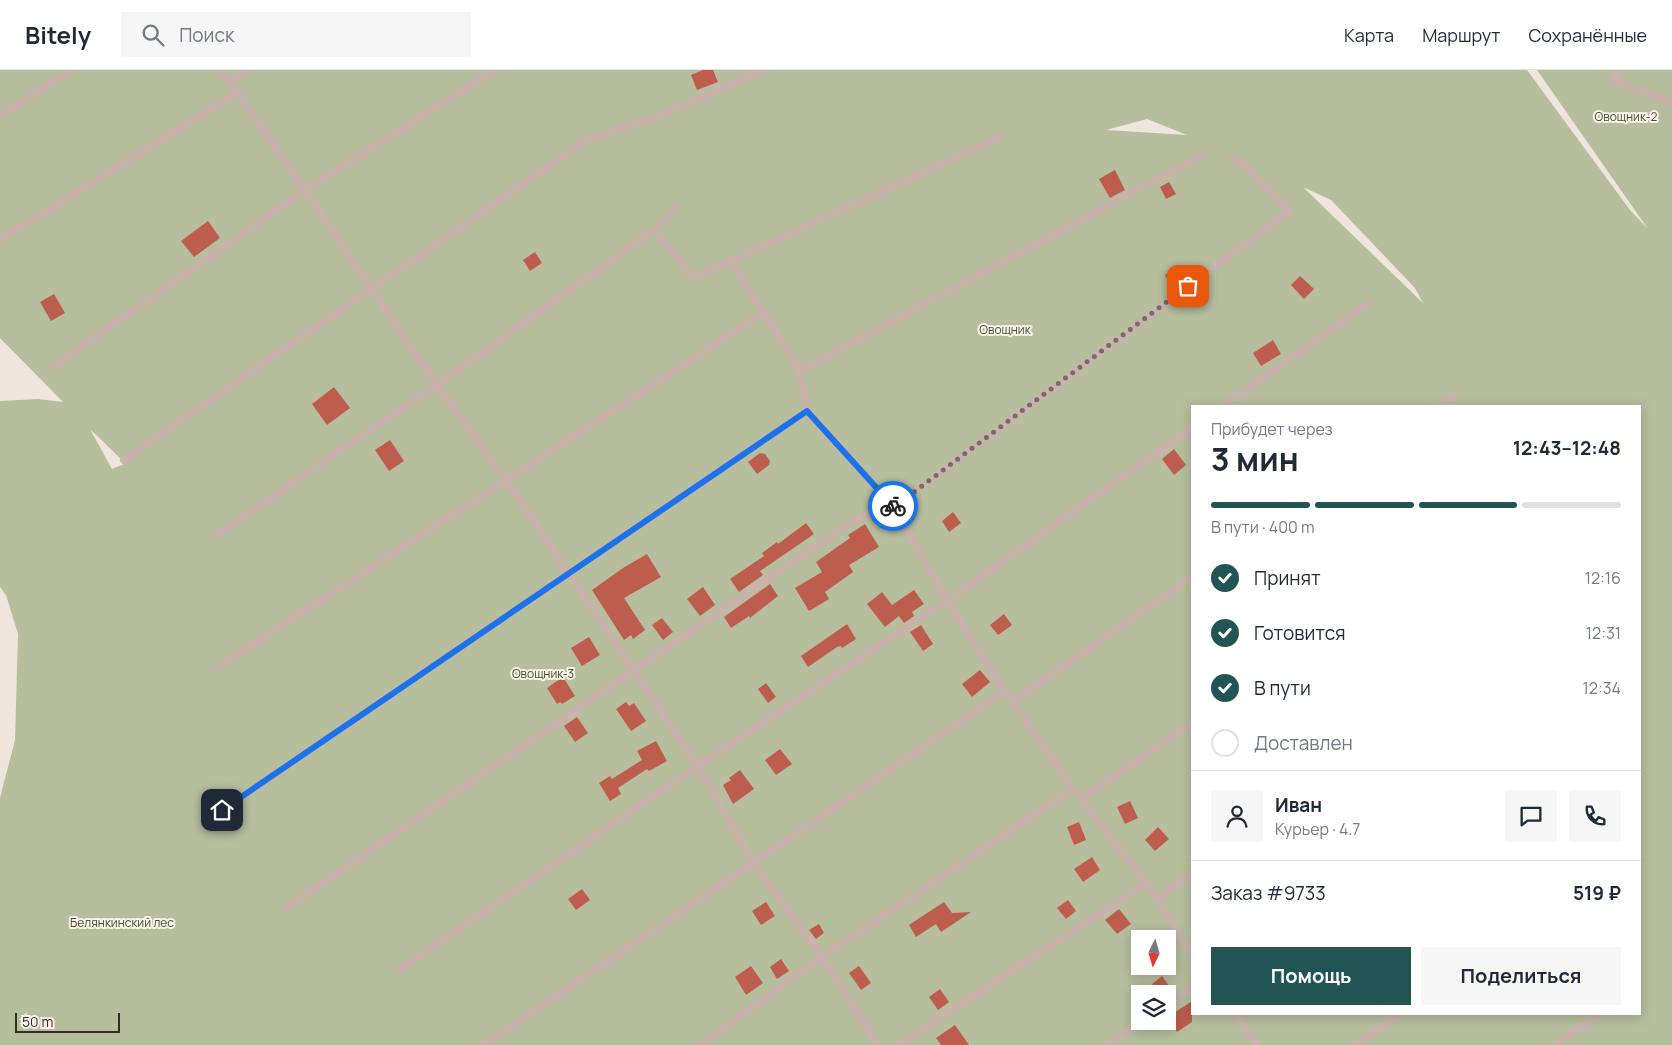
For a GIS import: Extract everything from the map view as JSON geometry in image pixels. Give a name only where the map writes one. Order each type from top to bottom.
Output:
[{"type":"lane","points":[[0,116],[72,70]]},
{"type":"lane","points":[[220,70],[238,92],[437,385],[507,481],[698,766],[754,863],[822,957],[878,1045]]},
{"type":"lane","points":[[229,82],[248,70]]},
{"type":"lane","points":[[53,367],[304,191],[495,70]]},
{"type":"lane","points":[[124,460],[587,140],[659,116],[764,70]]},
{"type":"lane","points":[[1619,70],[1615,81],[1672,103]]},
{"type":"lane","points":[[0,240],[238,92]]},
{"type":"lane","points":[[654,230],[694,278],[1000,137]]},
{"type":"lane","points":[[800,371],[1204,154]]},
{"type":"lane","points":[[285,909],[856,519],[894,507],[1289,211],[1246,166],[1232,159]]},
{"type":"lane","points":[[218,534],[437,385],[654,230],[675,208]]},
{"type":"lane","points":[[731,261],[800,371],[807,411],[894,507],[948,601],[1005,691],[1014,701],[1073,789],[1147,883],[1191,955]]},
{"type":"lane","points":[[1224,405],[1371,302]]},
{"type":"lane","points":[[218,667],[507,481],[764,312]]},
{"type":"lane","points":[[1440,405],[1454,396]]},
{"type":"lane","points":[[222,810],[807,411]]},
{"type":"lane","points":[[400,970],[698,766],[948,601],[1191,429]]},
{"type":"lane","points":[[1014,701],[1191,578]]},
{"type":"lane","points":[[482,1045],[754,863],[1005,691]]},
{"type":"lane","points":[[1082,799],[1191,724]]},
{"type":"lane","points":[[701,1045],[822,957],[1073,789]]},
{"type":"lane","points":[[1158,899],[1191,875]]},
{"type":"lane","points":[[899,1045],[1147,883]]},
{"type":"lane","points":[[1176,999],[1191,989]]},
{"type":"lane","points":[[1236,1015],[1257,1045]]},
{"type":"lane","points":[[1356,1045],[1398,1015]]},
{"type":"lane","points":[[1556,1045],[1598,1015]]},
{"type":"lane","points":[[1107,1045],[1131,1029]]},
{"type":"green space","points":[[0,70],[1527,70],[1630,210],[1648,229],[1537,70],[1672,70],[1672,1045],[0,1045],[0,798],[15,740],[18,634],[6,595],[0,587],[0,401],[38,399],[63,402],[0,338]],"holes":[[[1147,119],[1187,135],[1106,130]],[[1303,187],[1331,200],[1415,288],[1423,303]],[[90,429],[125,463],[112,469]]]},
{"type":"building","points":[[703,70],[713,70],[718,82],[697,90],[691,75]]},
{"type":"building","points":[[1115,170],[1125,190],[1110,198],[1099,179]]},
{"type":"building","points":[[1169,182],[1176,194],[1166,199],[1160,187]]},
{"type":"building","points":[[208,221],[220,238],[194,257],[181,241]]},
{"type":"building","points":[[535,252],[542,263],[530,271],[523,260]]},
{"type":"building","points":[[1176,267],[1185,279],[1173,287],[1165,275]]},
{"type":"building","points":[[1300,276],[1314,289],[1304,299],[1291,285]]},
{"type":"building","points":[[54,294],[65,313],[51,321],[40,302]]},
{"type":"building","points":[[1273,340],[1281,354],[1261,366],[1253,353]]},
{"type":"building","points":[[334,387],[350,408],[327,425],[312,404]]},
{"type":"building","points":[[390,440],[404,461],[389,471],[375,450]]},
{"type":"building","points":[[1174,449],[1186,465],[1174,475],[1162,459]]},
{"type":"building","points":[[760,453],[765,454],[770,461],[769,465],[757,474],[748,462]]},
{"type":"building","points":[[953,512],[961,523],[949,532],[942,521]]},
{"type":"building","points":[[806,523],[814,534],[760,571],[763,575],[739,592],[730,579],[764,556],[762,553],[777,542],[778,544]]},
{"type":"building","points":[[865,524],[879,547],[849,565],[853,572],[825,592],[829,599],[809,611],[795,588],[822,572],[816,562],[850,538],[848,535]]},
{"type":"building","points":[[647,554],[661,577],[624,598],[645,630],[633,639],[631,635],[624,640],[592,590]]},
{"type":"building","points":[[770,584],[778,596],[750,618],[749,616],[731,628],[724,617]]},
{"type":"building","points":[[703,587],[715,605],[700,616],[687,599]]},
{"type":"building","points":[[914,590],[924,604],[912,612],[914,616],[904,623],[899,616],[885,627],[867,604],[882,592],[892,605]]},
{"type":"building","points":[[1004,614],[1012,625],[998,635],[990,625]]},
{"type":"building","points":[[662,618],[673,632],[663,640],[652,625]]},
{"type":"building","points":[[847,624],[856,639],[842,648],[841,646],[837,647],[808,667],[801,656]]},
{"type":"building","points":[[921,625],[933,644],[923,651],[910,632]]},
{"type":"building","points":[[589,637],[600,655],[582,666],[571,648]]},
{"type":"building","points":[[980,670],[990,682],[972,697],[962,684]]},
{"type":"building","points":[[563,677],[575,696],[562,704],[560,702],[557,704],[547,688]]},
{"type":"building","points":[[766,683],[776,697],[768,703],[758,689]]},
{"type":"building","points":[[626,702],[629,706],[634,703],[646,721],[631,731],[616,709]]},
{"type":"building","points":[[577,717],[588,733],[575,742],[564,726]]},
{"type":"building","points":[[656,741],[667,761],[649,771],[647,769],[618,788],[621,794],[610,801],[599,783],[610,776],[612,779],[642,760],[637,751]]},
{"type":"building","points":[[780,749],[792,764],[776,775],[765,760]]},
{"type":"building","points":[[740,770],[754,789],[733,804],[723,785],[731,780],[729,778]]},
{"type":"building","points":[[1130,801],[1138,818],[1125,824],[1117,807]]},
{"type":"building","points":[[1079,822],[1086,840],[1074,845],[1067,827]]},
{"type":"building","points":[[1158,827],[1169,839],[1155,851],[1145,840]]},
{"type":"building","points":[[1092,857],[1100,870],[1083,882],[1074,869]]},
{"type":"building","points":[[582,889],[590,900],[576,910],[568,899]]},
{"type":"building","points":[[1068,900],[1076,911],[1066,919],[1057,908]]},
{"type":"building","points":[[766,902],[775,916],[761,925],[752,911]]},
{"type":"building","points":[[944,902],[952,913],[971,912],[941,932],[936,924],[916,937],[909,925]]},
{"type":"building","points":[[1119,909],[1131,924],[1117,934],[1105,920]]},
{"type":"building","points":[[819,924],[824,933],[816,939],[809,930]]},
{"type":"building","points":[[781,959],[789,971],[777,979],[770,967]]},
{"type":"building","points":[[751,966],[763,983],[746,995],[735,977]]},
{"type":"building","points":[[859,966],[871,983],[861,990],[849,973]]},
{"type":"building","points":[[1162,976],[1168,985],[1153,985]]},
{"type":"building","points":[[940,989],[949,1002],[938,1010],[929,997]]},
{"type":"building","points":[[1191,1002],[1192,1022],[1177,1032],[1176,1012]]},
{"type":"building","points":[[955,1025],[969,1045],[941,1045],[936,1038]]},
{"type":"way so far","points":[[893,506],[1188,286]]},
{"type":"route","points":[[222,810],[807,411],[893,506]]},
{"type":"park label","name":"Овощник-2","points":[[1626,116]]},
{"type":"park label","name":"Овощник","points":[[1005,329]]},
{"type":"park label","name":"Овощник-3","points":[[543,673]]},
{"type":"park label","name":"Белянкинский лес","points":[[122,922]]}]
